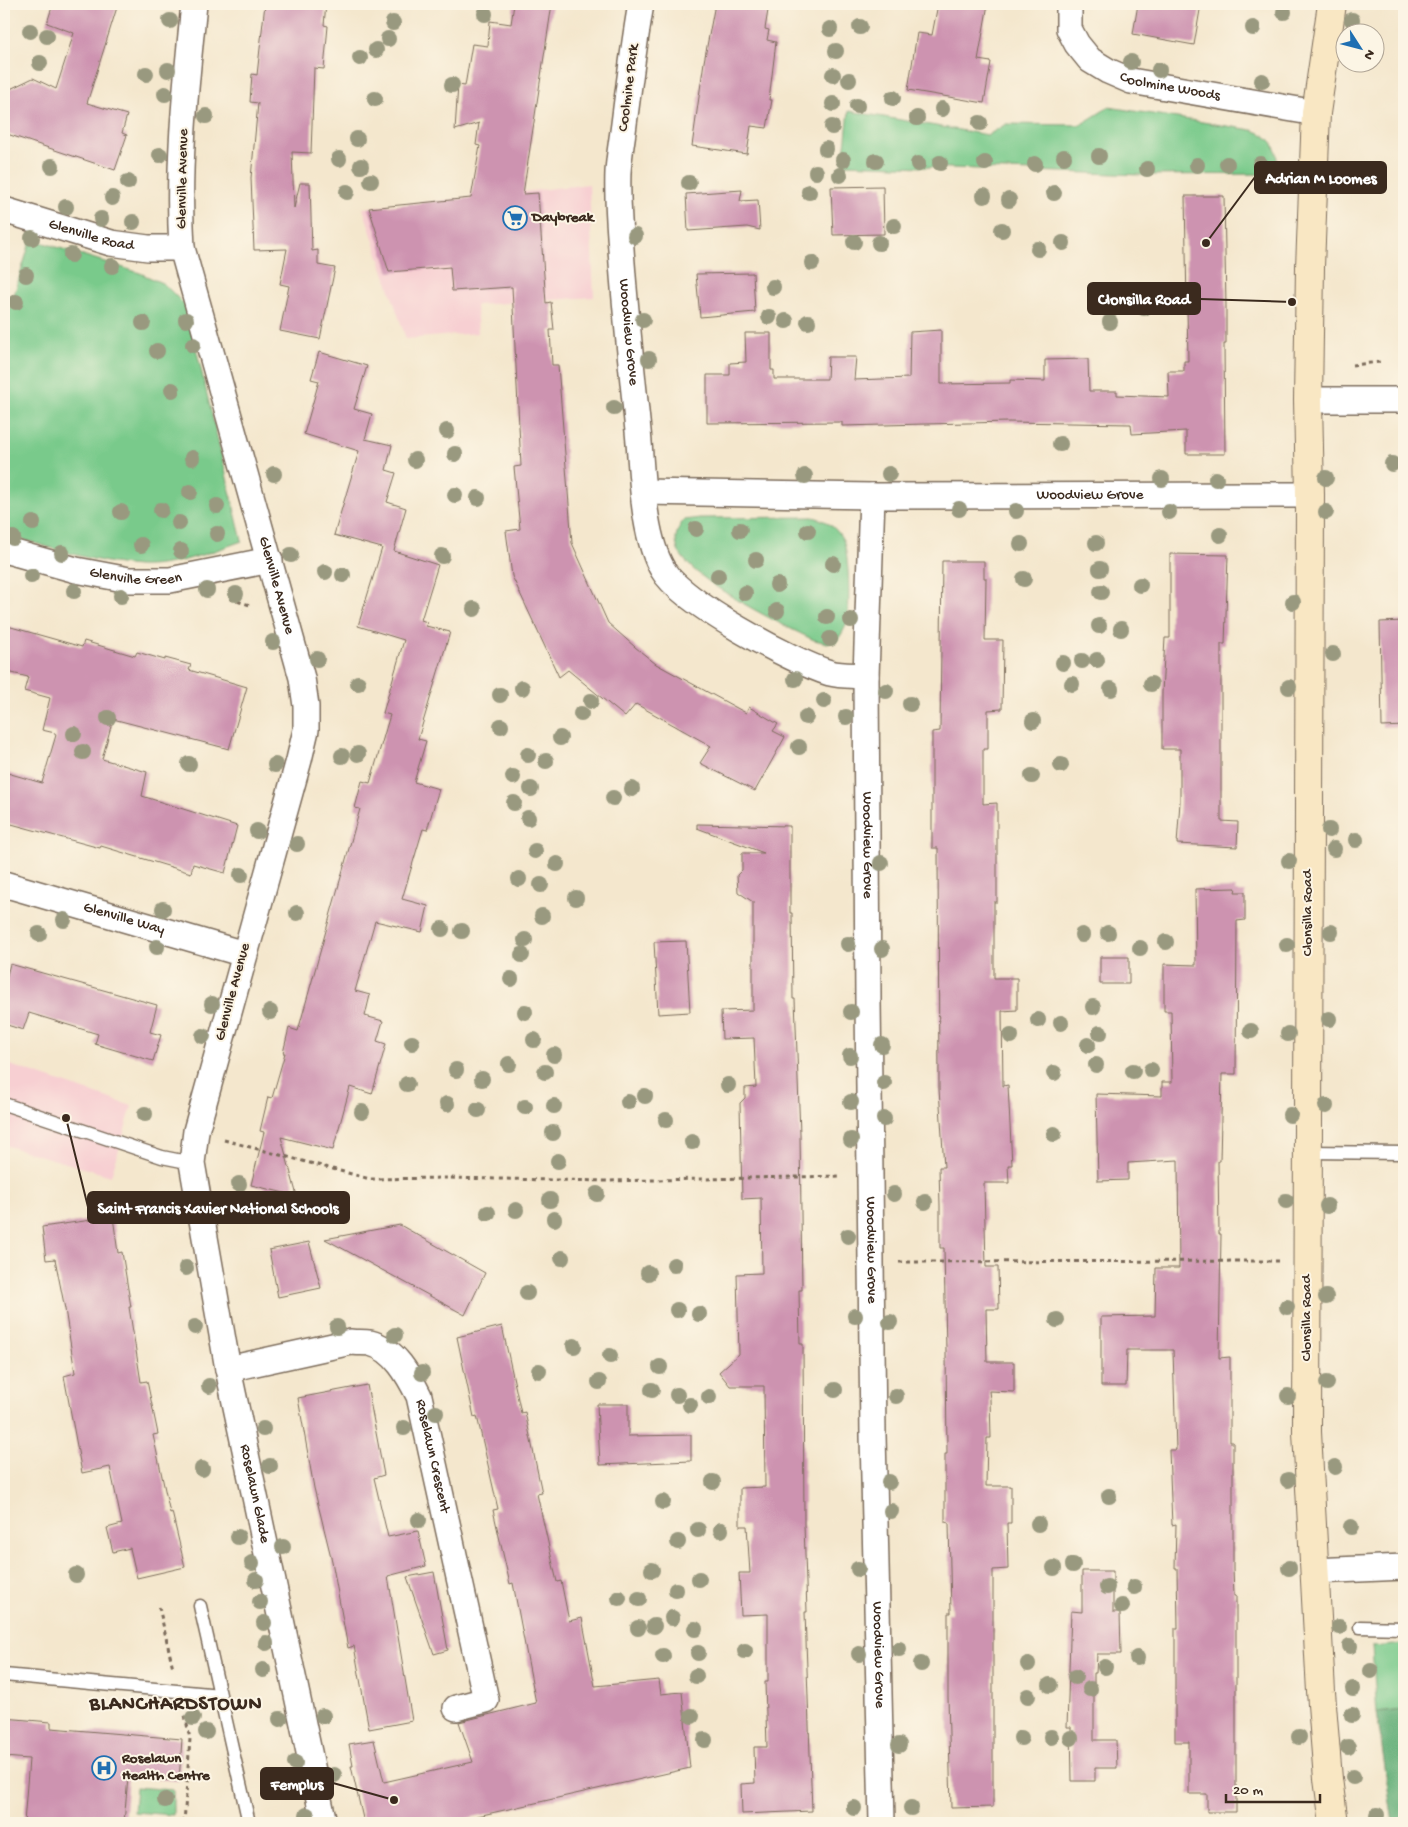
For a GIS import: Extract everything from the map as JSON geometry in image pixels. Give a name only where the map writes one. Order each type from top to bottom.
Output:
[{"type":"street","name":"Glenville Avenue","points":[[192,1163],[196,1131],[306,730],[306,706],[302,678],[182,248],[180,192],[186,80],[194,4]]},
{"type":"street","name":"Coolmine Park","points":[[618,172],[629,80],[641,4]]},
{"type":"street","name":"Coolmine Woods","points":[[1069,4],[1068,29],[1090,60],[1108,71],[1131,80],[1316,113]]},
{"type":"street","name":"Clonsilla Road","points":[[1332,4],[1316,113],[1311,233],[1308,400],[1310,495],[1306,1260],[1307,1432],[1321,1692],[1328,1779],[1334,1823]]},
{"type":"street","name":"Woodview Grove","points":[[618,172],[623,285],[644,492],[649,529],[656,555],[663,570],[672,584],[700,605],[801,661],[831,673],[866,676]]},
{"type":"street","name":"Glenville Road","points":[[4,210],[111,242],[148,248],[182,248]]},
{"type":"street","points":[[1308,400],[1404,400]]},
{"type":"street","name":"Woodview Grove","points":[[644,492],[872,496],[1310,495]]},
{"type":"street","name":"Woodview Grove","points":[[872,496],[866,676],[871,1263],[882,1823]]},
{"type":"street","name":"Glenville Green","points":[[4,550],[76,570],[128,580],[170,580],[270,560]]},
{"type":"street","name":"Glenville Way","points":[[4,884],[244,954]]},
{"type":"street","name":"Roselawn Glade","points":[[192,1163],[228,1369],[324,1823]]},
{"type":"street","name":"Roselawn Crescent","points":[[228,1369],[351,1342],[371,1343],[388,1352],[408,1374],[419,1396],[486,1700],[456,1708]]},
{"type":"street","points":[[1314,1571],[1404,1567]]},
{"type":"lane","points":[[4,1104],[162,1157],[192,1163]]},
{"type":"lane","points":[[1307,1152],[1404,1153]]},
{"type":"lane","points":[[200,1606],[249,1823]]},
{"type":"lane","points":[[1360,1627],[1404,1628]]},
{"type":"lane","points":[[4,1675],[220,1695]]},
{"type":"path","points":[[1352,365],[1380,362]]},
{"type":"path","points":[[196,1131],[370,1179],[446,1178],[609,1181],[870,1176]]},
{"type":"path","points":[[871,1263],[1306,1260]]},
{"type":"shaded area","points":[[589,184],[594,297],[476,305],[478,333],[406,339],[363,208]]},
{"type":"shaded area","points":[[4,1063],[132,1106],[111,1176],[4,1145]]},
{"type":"green space","points":[[1109,107],[1252,130],[1260,133],[1267,137],[1274,146],[1278,174],[1141,175],[843,164],[849,111],[988,135],[1006,124],[1080,125]]},
{"type":"green space","points":[[31,239],[140,273],[164,284],[186,306],[242,541],[177,562],[138,566],[87,558],[4,534],[4,328]]},
{"type":"green space","points":[[813,517],[826,522],[840,535],[847,557],[849,582],[848,618],[836,642],[828,643],[814,640],[744,604],[708,581],[694,569],[683,558],[676,543],[678,529],[684,520],[700,518]]},
{"type":"green space","points":[[1404,1644],[1404,1710],[1377,1713],[1372,1647]]},
{"type":"green space","points":[[1404,1710],[1404,1823],[1393,1823],[1377,1713]]},
{"type":"green space","points":[[136,1787],[173,1790],[173,1815],[134,1812]]},
{"type":"building","points":[[53,4],[118,4],[87,103],[127,115],[122,133],[127,135],[115,170],[4,133],[4,92],[33,78],[56,89],[74,33],[47,23]]},
{"type":"building","points":[[265,4],[326,4],[324,25],[328,26],[324,69],[314,68],[311,153],[292,152],[294,208],[300,183],[310,183],[312,251],[318,250],[318,265],[335,268],[320,339],[280,331],[289,286],[280,284],[287,249],[254,250],[251,178],[258,103],[250,102],[252,74],[257,75]]},
{"type":"building","points":[[514,4],[552,4],[523,194],[538,193],[546,303],[551,302],[554,330],[550,330],[552,365],[558,365],[572,543],[608,623],[635,647],[656,664],[746,713],[749,707],[778,724],[773,731],[785,737],[755,791],[700,763],[711,746],[636,704],[625,717],[568,670],[559,677],[512,576],[506,531],[520,529],[514,467],[521,466],[512,287],[452,291],[450,267],[389,272],[369,208],[471,198],[480,146],[476,145],[479,123],[455,130],[458,85],[465,86],[472,44],[488,46],[490,21],[511,24]]},
{"type":"building","points":[[715,4],[769,4],[765,29],[769,30],[767,40],[776,42],[769,100],[772,100],[767,128],[751,126],[747,154],[692,146],[704,62]]},
{"type":"building","points":[[938,4],[988,4],[978,60],[991,62],[984,103],[908,90],[917,33],[932,35]]},
{"type":"building","points":[[1138,4],[1201,4],[1194,45],[1133,34]]},
{"type":"building","points":[[883,186],[884,234],[833,235],[831,187]]},
{"type":"building","points":[[742,190],[740,201],[758,200],[760,230],[747,227],[688,231],[686,194]]},
{"type":"building","points":[[1185,196],[1224,196],[1226,307],[1226,344],[1224,344],[1225,454],[1186,454],[1186,431],[1132,434],[1131,424],[1009,422],[842,426],[842,422],[707,423],[707,375],[730,375],[730,363],[746,362],[745,333],[771,333],[771,370],[774,370],[774,379],[827,379],[828,357],[856,357],[854,380],[909,378],[910,332],[941,330],[941,384],[1010,383],[1010,380],[1045,381],[1045,360],[1088,359],[1089,391],[1117,391],[1117,395],[1169,397],[1168,371],[1184,371],[1184,361],[1188,361]]},
{"type":"building","points":[[753,273],[755,312],[700,317],[696,274]]},
{"type":"building","points":[[319,352],[367,366],[354,409],[372,414],[365,439],[392,445],[386,470],[396,473],[387,502],[406,508],[394,551],[438,565],[421,620],[427,622],[426,626],[450,632],[418,739],[426,741],[414,782],[439,789],[427,830],[423,829],[402,899],[428,906],[422,932],[375,921],[355,991],[370,995],[365,1016],[383,1021],[377,1041],[386,1044],[372,1094],[350,1087],[333,1150],[281,1137],[297,1196],[251,1185],[264,1132],[260,1131],[268,1097],[272,1098],[285,1053],[283,1053],[289,1028],[298,1031],[360,809],[355,808],[362,781],[370,783],[390,715],[383,713],[404,640],[358,626],[382,548],[334,535],[359,451],[304,434],[319,381],[311,379]]},
{"type":"building","points":[[1170,554],[1228,555],[1225,644],[1221,644],[1221,821],[1238,822],[1237,847],[1177,844],[1180,802],[1180,749],[1162,749],[1162,693],[1165,638],[1170,638]]},
{"type":"building","points":[[942,561],[984,561],[984,578],[986,578],[985,640],[1003,640],[1002,709],[988,710],[988,749],[983,749],[983,804],[997,803],[997,902],[994,902],[994,978],[1017,978],[1017,1010],[1002,1011],[1003,1086],[1008,1085],[1012,1165],[1008,1165],[1009,1183],[984,1183],[986,1267],[998,1267],[999,1309],[986,1309],[987,1362],[1014,1362],[1014,1392],[989,1391],[991,1438],[987,1438],[986,1486],[1011,1486],[1011,1523],[1007,1523],[1008,1569],[993,1570],[993,1807],[951,1808],[948,1613],[951,1613],[949,1523],[945,1522],[945,1454],[947,1454],[944,1248],[940,1248],[939,1167],[944,1167],[939,1089],[938,848],[932,848],[932,732],[940,731]]},
{"type":"building","points":[[1404,621],[1404,726],[1382,727],[1380,622]]},
{"type":"building","points":[[4,625],[82,647],[84,641],[135,656],[137,652],[165,660],[165,658],[191,665],[189,670],[247,687],[229,749],[113,719],[102,759],[147,772],[142,796],[237,826],[225,873],[193,864],[191,873],[101,846],[100,848],[4,822],[4,772],[42,783],[56,735],[55,733],[42,730],[50,698],[24,691],[28,677],[4,671]]},
{"type":"building","points":[[697,824],[790,826],[790,913],[792,913],[793,999],[795,999],[800,1134],[802,1290],[799,1290],[800,1344],[803,1344],[804,1525],[807,1612],[805,1612],[812,1811],[742,1814],[741,1784],[755,1783],[754,1747],[767,1747],[765,1682],[768,1682],[768,1614],[741,1615],[739,1573],[750,1573],[747,1526],[740,1526],[740,1488],[765,1487],[764,1386],[730,1386],[719,1372],[739,1354],[737,1274],[762,1273],[761,1198],[742,1199],[740,1103],[745,1098],[745,1088],[756,1087],[754,1038],[722,1039],[721,1011],[753,1010],[753,902],[738,892],[737,875],[742,870],[742,853],[764,853],[697,828]]},
{"type":"building","points":[[1236,888],[1235,892],[1245,892],[1245,920],[1237,921],[1236,1074],[1222,1074],[1220,1161],[1218,1161],[1219,1234],[1221,1234],[1219,1358],[1230,1357],[1230,1442],[1233,1442],[1233,1568],[1234,1596],[1236,1596],[1236,1812],[1207,1812],[1207,1794],[1189,1794],[1189,1742],[1175,1742],[1175,1628],[1178,1628],[1177,1568],[1175,1568],[1176,1524],[1172,1525],[1169,1450],[1176,1450],[1173,1350],[1127,1350],[1126,1386],[1101,1386],[1101,1317],[1155,1316],[1156,1268],[1179,1268],[1178,1160],[1128,1163],[1128,1180],[1098,1181],[1096,1094],[1162,1096],[1162,1082],[1172,1082],[1171,1011],[1164,1011],[1164,964],[1196,965],[1195,889]]},
{"type":"building","points":[[686,941],[690,1012],[658,1014],[654,942]]},
{"type":"building","points":[[1100,957],[1129,957],[1129,984],[1100,984]]},
{"type":"building","points":[[10,964],[157,1005],[150,1032],[161,1035],[153,1061],[95,1044],[98,1034],[29,1013],[23,1030],[4,1024],[4,986]]},
{"type":"building","points":[[113,1217],[118,1253],[122,1252],[141,1382],[147,1381],[158,1434],[153,1435],[170,1513],[172,1512],[185,1567],[137,1578],[130,1548],[113,1552],[107,1528],[122,1524],[110,1467],[82,1473],[64,1376],[75,1373],[65,1309],[55,1259],[46,1260],[42,1227]]},
{"type":"building","points":[[400,1225],[485,1273],[465,1315],[325,1239]]},
{"type":"building","points":[[309,1242],[321,1288],[278,1297],[269,1250]]},
{"type":"building","points":[[502,1326],[521,1413],[525,1412],[542,1493],[537,1494],[557,1582],[561,1581],[569,1621],[582,1618],[595,1686],[659,1680],[661,1694],[682,1692],[690,1768],[447,1823],[364,1823],[351,1766],[353,1766],[349,1744],[374,1740],[384,1782],[473,1762],[459,1722],[536,1703],[513,1583],[510,1584],[493,1510],[498,1509],[477,1416],[474,1417],[457,1337]]},
{"type":"building","points":[[367,1385],[384,1475],[374,1478],[388,1537],[418,1531],[426,1566],[388,1576],[412,1721],[369,1729],[354,1646],[348,1648],[332,1561],[314,1488],[298,1398]]},
{"type":"building","points":[[597,1404],[628,1404],[628,1436],[691,1435],[691,1461],[600,1465]]},
{"type":"building","points":[[1082,1571],[1113,1571],[1113,1612],[1120,1612],[1121,1654],[1097,1654],[1096,1673],[1094,1673],[1094,1740],[1116,1740],[1117,1768],[1095,1768],[1095,1781],[1072,1781],[1071,1727],[1067,1727],[1071,1611],[1082,1612]]},
{"type":"building","points":[[434,1572],[448,1650],[434,1654],[407,1577]]},
{"type":"building","name":"Roselawn Health Centre","points":[[4,1718],[51,1722],[51,1728],[182,1739],[179,1781],[128,1777],[124,1823],[24,1823],[29,1759],[4,1757]]},
{"type":"place","name":"Daybreak","points":[[515,218]]},
{"type":"place","name":"Adrian M Loomes","points":[[1206,243]]},
{"type":"place","name":"Clonsilla Road","points":[[1292,302]]},
{"type":"place","name":"Saint Francis Xavier National Schools","points":[[66,1118]]},
{"type":"place","name":"Roselawn Health Centre","points":[[104,1768]]},
{"type":"place","name":"Femplus","points":[[394,1800]]},
{"type":"district","name":"BLANCHARDSTOWN","points":[[176,1705]]}]
